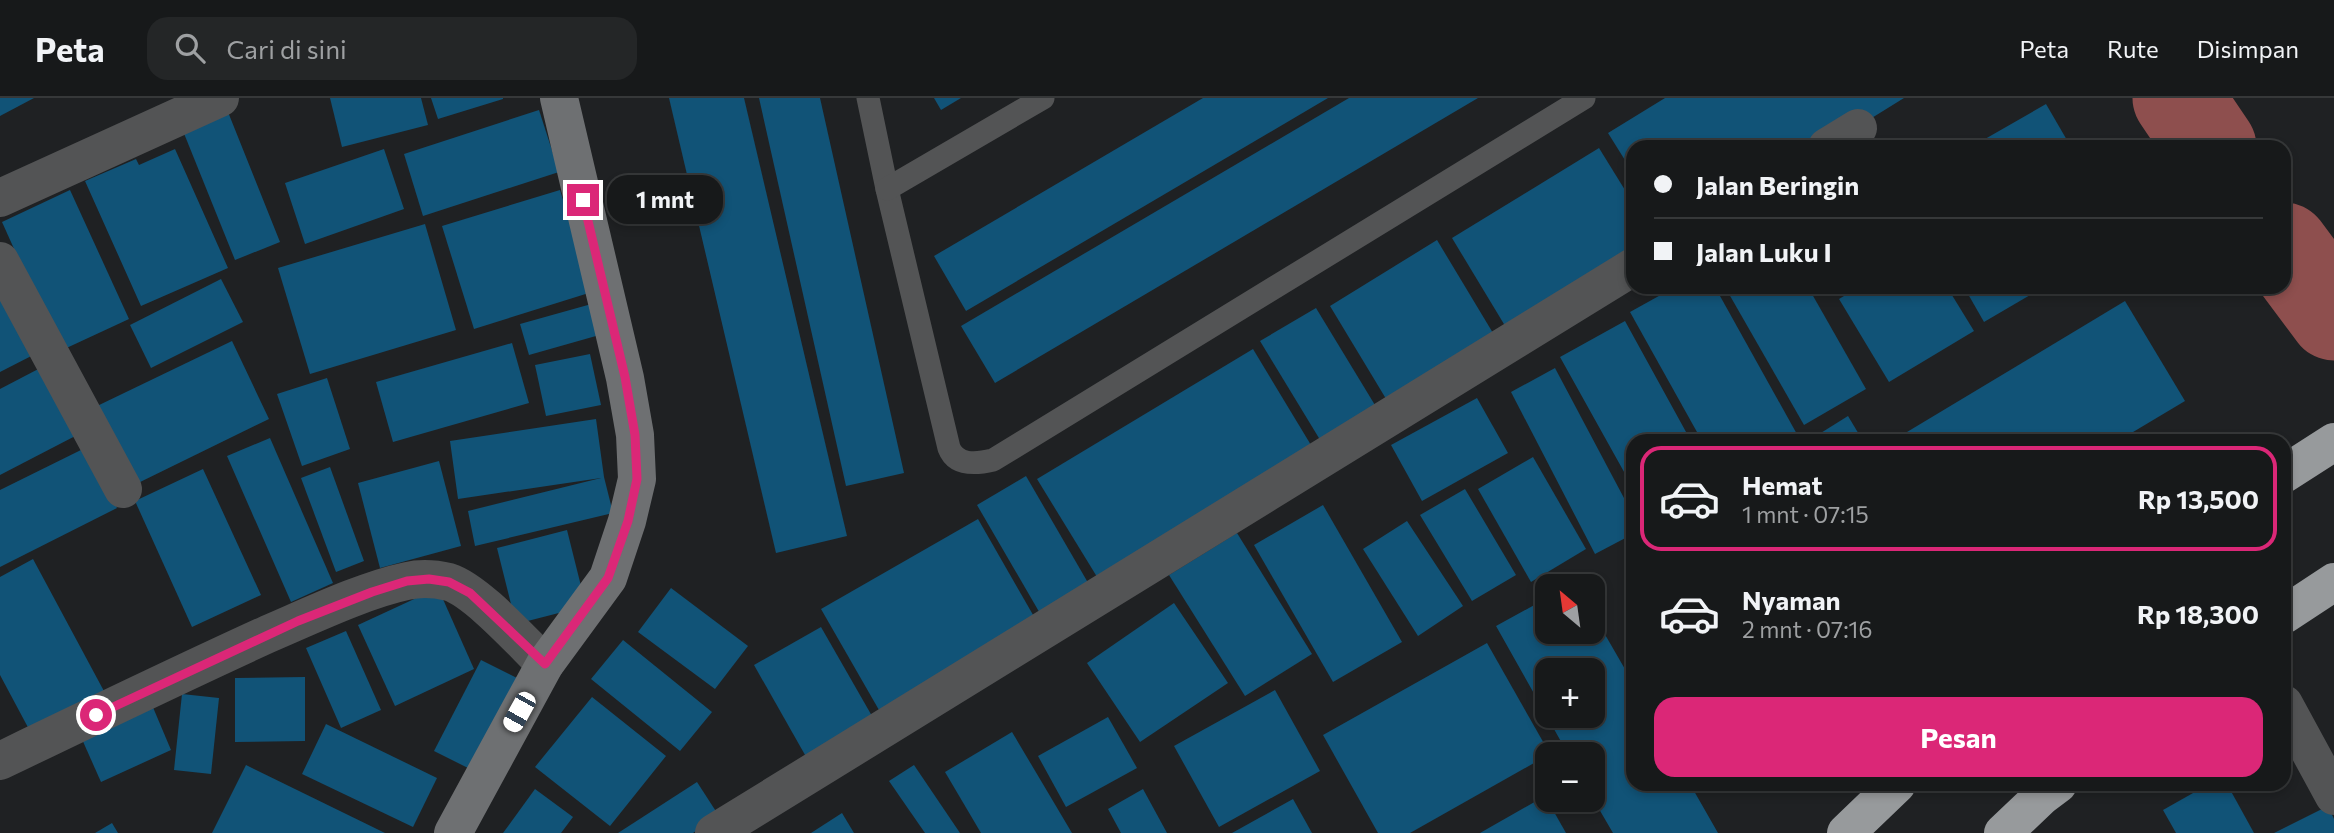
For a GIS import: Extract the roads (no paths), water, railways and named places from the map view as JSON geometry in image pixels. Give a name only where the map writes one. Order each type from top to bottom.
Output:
[{"type":"highway","points":[[2291,470],[2334,442]]},
{"type":"highway","points":[[2291,610],[2332,583]]},
{"type":"highway","points":[[1846,833],[1890,791]]},
{"type":"highway","points":[[2003,833],[2041,791]]},
{"type":"street","points":[[0,197],[220,98]]},
{"type":"street","points":[[453,833],[545,664],[608,578],[628,521],[637,479],[635,435],[625,377],[559,98]]},
{"type":"street","points":[[0,261],[123,489]]},
{"type":"street","points":[[714,833],[1626,271]]},
{"type":"street","points":[[0,761],[298,621],[407,581],[429,579],[449,582],[470,593],[545,664]]},
{"type":"street","points":[[2291,717],[2334,796]]},
{"type":"lane","points":[[868,98],[948,448],[955,458],[963,462],[983,463],[1005,453],[1584,98]]},
{"type":"lane","points":[[887,189],[1043,98]]},
{"type":"waterway","points":[[2178,98],[2206,140]]},
{"type":"waterway","points":[[2291,257],[2334,315]]}]
